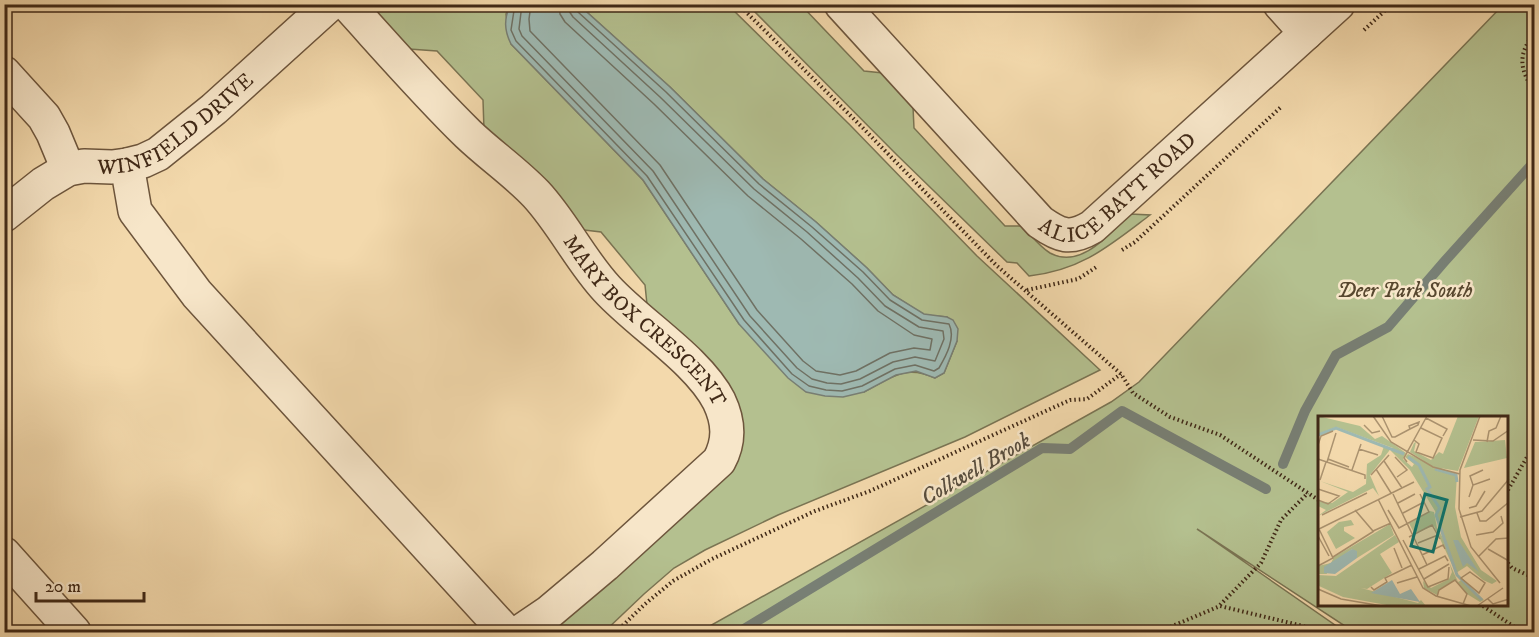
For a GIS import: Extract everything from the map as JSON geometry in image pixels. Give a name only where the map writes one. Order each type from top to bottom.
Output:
[{"type":"street","name":"WINFIELD DRIVE","points":[[4,215],[42,184],[68,169],[84,166],[128,165],[143,162],[158,154],[178,139],[330,4]]},
{"type":"street","name":"MARY BOX CRESCENT","points":[[347,4],[468,134],[538,196],[606,289],[683,358],[718,399],[726,419],[728,439],[719,461],[605,565],[548,613],[520,633]]},
{"type":"street","name":"ALICE BATT ROAD","points":[[841,4],[1040,222],[1055,232],[1068,236],[1079,234],[1101,220],[1338,4]]},
{"type":"street","points":[[1280,4],[1306,33]]},
{"type":"street","points":[[4,73],[44,117],[68,169]]},
{"type":"street","points":[[128,165],[135,211],[197,294],[506,633]]},
{"type":"street","points":[[4,554],[74,633]]},
{"type":"path","points":[[738,4],[997,266],[1121,374],[1133,393],[1170,417],[1220,435],[1318,500]]},
{"type":"path","points":[[1534,33],[1525,45],[1521,59],[1527,80],[1534,91]]},
{"type":"path","points":[[616,633],[645,604],[673,581],[712,560],[815,511],[870,491],[1070,400],[1087,399],[1121,374]]},
{"type":"path","points":[[1509,488],[1534,446]]},
{"type":"path","points":[[1158,633],[1220,606],[1261,562],[1281,520],[1308,493]]},
{"type":"path","points":[[1509,564],[1512,568],[1534,578]]},
{"type":"path","points":[[1220,606],[1303,626],[1316,633]]},
{"type":"path","points":[[1484,607],[1522,633]]},
{"type":"green space","points":[[379,4],[510,5],[506,14],[511,44],[643,180],[739,324],[864,392],[898,374],[915,372],[935,378],[944,373],[957,341],[947,317],[924,315],[893,295],[816,222],[763,179],[670,87],[579,5],[728,5],[850,125],[977,256],[1100,370],[965,437],[778,515],[705,550],[674,568],[604,632],[550,632],[598,589],[739,451],[648,314],[645,285],[601,232],[576,229],[484,130],[483,100],[437,51],[409,49],[377,12],[375,6]]},
{"type":"green space","points":[[748,5],[801,5],[864,71],[883,73],[913,107],[914,128],[1005,226],[1022,226],[1050,253],[1062,257],[1073,257],[1084,253],[1104,239],[1130,214],[1150,215],[1094,255],[1064,268],[1029,276],[1017,263],[1007,262]]},
{"type":"green space","name":"Deer Park South","points":[[1503,5],[1534,5],[1534,632],[1354,632],[1197,529],[1345,632],[699,632],[1111,402],[1139,382]]},
{"type":"water","points":[[510,5],[579,5],[670,87],[763,179],[816,222],[893,295],[924,314],[953,320],[958,329],[957,341],[944,373],[935,378],[916,371],[896,375],[864,392],[843,397],[806,392],[788,378],[739,324],[643,180],[511,44],[506,24]]},
{"type":"waterway","name":"Collwell Brook","points":[[1283,464],[1305,411],[1336,355],[1388,327],[1534,162]]},
{"type":"waterway","name":"Collwell Brook","points":[[739,632],[1042,448],[1070,449],[1122,411],[1266,489]]}]
